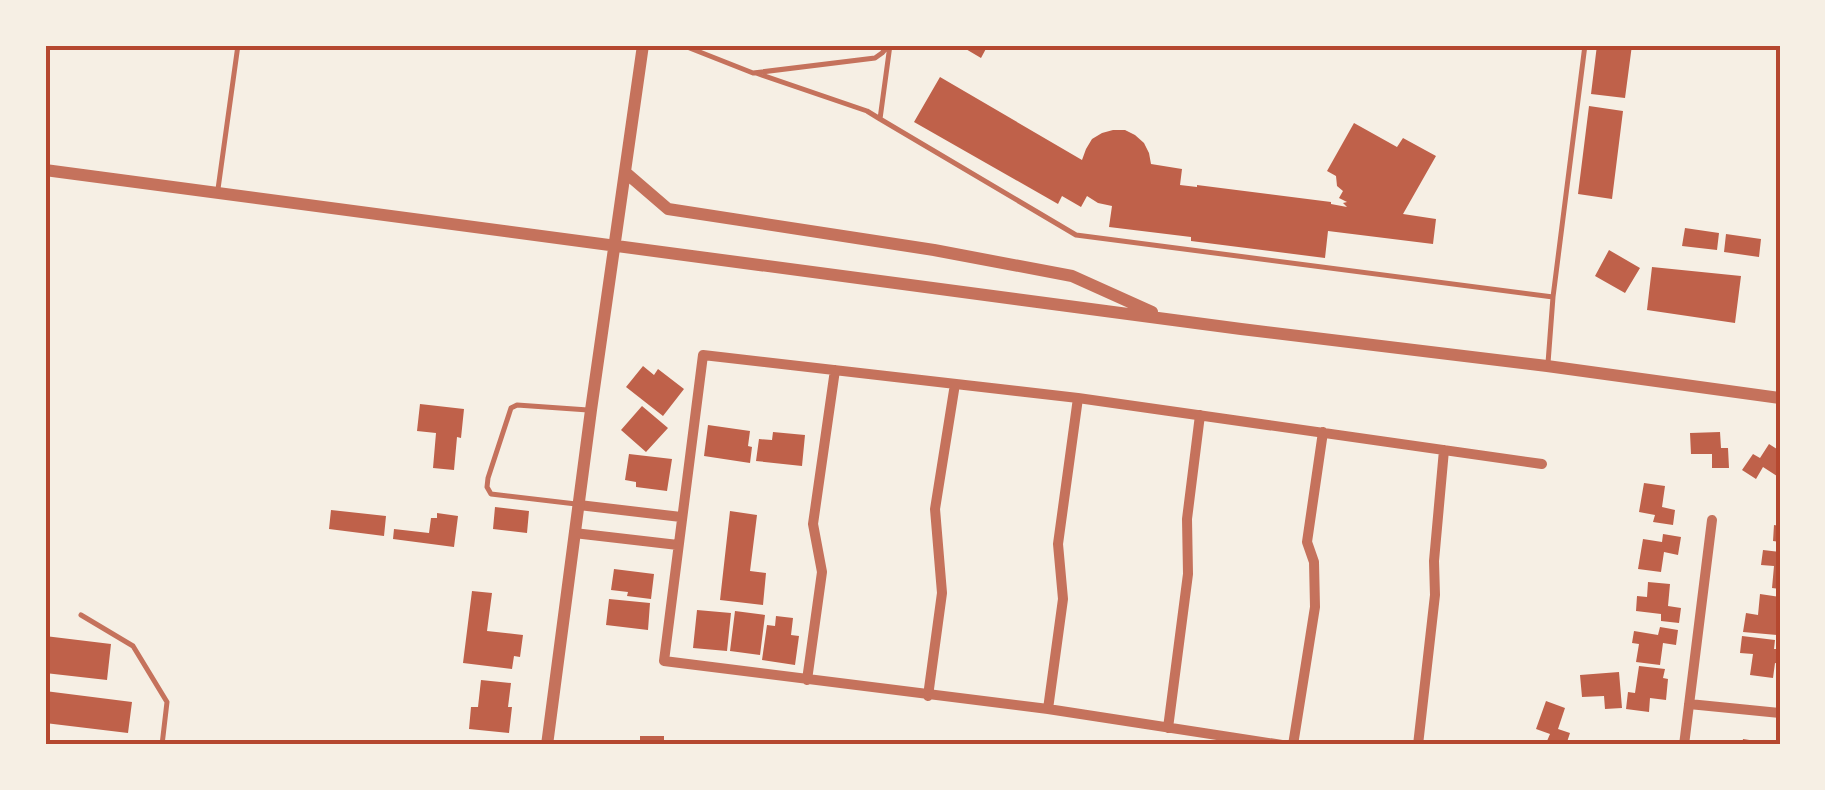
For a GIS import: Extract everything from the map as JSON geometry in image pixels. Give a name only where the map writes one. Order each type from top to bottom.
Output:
[{"type":"street","points":[[548,745],[590,410],[643,45]]},
{"type":"street","points":[[45,170],[1780,398]]},
{"type":"street","points":[[625,172],[668,208],[1072,276],[1168,320]]},
{"type":"street","points":[[1282,745],[1048,709],[664,661],[703,355],[1078,398],[1542,464]]},
{"type":"street","points":[[807,680],[822,572],[813,524],[834,370]]},
{"type":"street","points":[[928,696],[942,592],[935,509],[955,384]]},
{"type":"street","points":[[1048,709],[1063,600],[1058,544],[1078,398]]},
{"type":"street","points":[[1168,728],[1188,574],[1187,519],[1200,415]]},
{"type":"street","points":[[1293,745],[1315,607],[1314,562],[1307,542],[1322,432]]},
{"type":"street","points":[[1418,745],[1436,595],[1434,561],[1444,450]]},
{"type":"street","points":[[578,505],[681,517]]},
{"type":"street","points":[[1684,745],[1712,520]]},
{"type":"street","points":[[574,533],[678,545]]},
{"type":"street","points":[[1688,704],[1780,713]]},
{"type":"lane","points":[[217,192],[238,45]]},
{"type":"lane","points":[[682,45],[867,111],[1076,235],[1553,297]]},
{"type":"lane","points":[[753,72],[876,58],[889,45]]},
{"type":"lane","points":[[880,119],[889,45]]},
{"type":"lane","points":[[1547,366],[1585,45]]},
{"type":"lane","points":[[578,505],[491,494],[487,487],[511,408],[517,405],[590,410]]},
{"type":"lane","points":[[81,615],[133,646],[167,702],[162,745]]},
{"type":"building","points":[[959,45],[988,45],[981,58]]},
{"type":"building","points":[[1597,45],[1632,45],[1625,98],[1591,94]]},
{"type":"building","points":[[940,77],[1082,160],[1092,139],[1113,130],[1125,130],[1144,143],[1151,164],[1182,169],[1180,185],[1347,207],[1343,203],[1347,202],[1339,198],[1343,191],[1337,186],[1336,176],[1327,171],[1354,123],[1397,147],[1403,138],[1436,156],[1403,214],[1436,219],[1433,244],[1328,231],[1325,258],[1109,227],[1112,206],[1087,196],[1081,207],[1062,196],[1058,204],[914,122]]},
{"type":"building","points":[[1589,106],[1623,111],[1612,199],[1578,194]]},
{"type":"building","points":[[1685,228],[1719,233],[1717,250],[1682,246]]},
{"type":"building","points":[[1726,234],[1761,239],[1759,257],[1724,252]]},
{"type":"building","points":[[1609,250],[1640,268],[1625,293],[1595,276]]},
{"type":"building","points":[[1652,267],[1741,276],[1735,323],[1647,310]]},
{"type":"building","points":[[643,366],[654,375],[658,369],[684,389],[663,416],[626,387]]},
{"type":"building","points":[[420,404],[464,409],[454,470],[433,468],[436,433],[417,431]]},
{"type":"building","points":[[642,406],[668,428],[646,452],[621,430]]},
{"type":"building","points":[[708,425],[750,431],[750,463],[704,456]]},
{"type":"building","points":[[773,432],[805,435],[802,466],[756,461],[759,439],[772,440]]},
{"type":"building","points":[[1720,432],[1721,448],[1728,448],[1729,468],[1712,468],[1712,454],[1691,454],[1690,433]]},
{"type":"building","points":[[1769,444],[1780,451],[1780,478],[1763,467],[1756,479],[1742,470],[1753,454],[1760,458]]},
{"type":"building","points":[[629,454],[672,459],[667,491],[636,487],[636,482],[625,480]]},
{"type":"building","points":[[1644,483],[1665,486],[1662,507],[1675,510],[1673,525],[1653,522],[1655,515],[1639,512]]},
{"type":"building","points":[[495,507],[529,511],[527,533],[493,529]]},
{"type":"building","points":[[331,510],[386,516],[384,536],[329,529]]},
{"type":"building","points":[[730,511],[757,515],[750,571],[766,573],[763,605],[720,600]]},
{"type":"building","points":[[437,513],[458,516],[454,547],[393,539],[394,529],[429,533],[431,518],[437,518]]},
{"type":"building","points":[[1774,525],[1780,526],[1780,542],[1773,541]]},
{"type":"building","points":[[1663,534],[1681,537],[1678,555],[1664,552],[1661,572],[1638,569],[1643,539],[1662,542]]},
{"type":"building","points":[[1763,550],[1780,552],[1780,589],[1772,588],[1774,566],[1761,565]]},
{"type":"building","points":[[614,569],[654,574],[651,599],[611,590]]},
{"type":"building","points":[[1648,582],[1670,584],[1668,606],[1681,608],[1679,623],[1661,621],[1661,614],[1636,611],[1637,596],[1647,597]]},
{"type":"building","points":[[472,591],[492,593],[487,631],[523,635],[520,657],[514,656],[512,669],[463,663]]},
{"type":"building","points":[[1760,594],[1780,597],[1777,635],[1743,632],[1746,613],[1758,615]]},
{"type":"building","points":[[609,599],[650,603],[648,630],[606,625]]},
{"type":"building","points":[[697,610],[731,613],[727,651],[693,648]]},
{"type":"building","points":[[735,611],[765,615],[760,655],[730,651]]},
{"type":"building","points":[[776,616],[793,618],[791,635],[799,636],[795,665],[762,660],[767,625],[775,626]]},
{"type":"building","points":[[1660,627],[1678,630],[1676,645],[1663,643],[1660,665],[1636,662],[1639,644],[1632,643],[1634,631],[1658,635]]},
{"type":"building","points":[[45,636],[111,644],[107,680],[45,673]]},
{"type":"building","points":[[1742,636],[1775,640],[1774,649],[1780,649],[1780,664],[1775,663],[1773,678],[1750,675],[1753,654],[1740,653]]},
{"type":"building","points":[[1639,666],[1665,669],[1663,678],[1668,679],[1666,700],[1650,698],[1649,712],[1626,709],[1628,692],[1635,693]]},
{"type":"building","points":[[1619,672],[1622,708],[1605,709],[1604,696],[1582,697],[1580,675]]},
{"type":"building","points":[[481,680],[511,683],[509,733],[469,729],[471,707],[478,707]]},
{"type":"building","points":[[45,691],[132,702],[128,733],[45,723]]},
{"type":"building","points":[[1546,701],[1565,708],[1558,729],[1570,733],[1566,745],[1547,741],[1550,734],[1536,729]]},
{"type":"building","points":[[640,736],[664,736],[664,745],[640,745]]},
{"type":"building","points":[[1743,739],[1769,743],[1769,745],[1742,745]]}]
